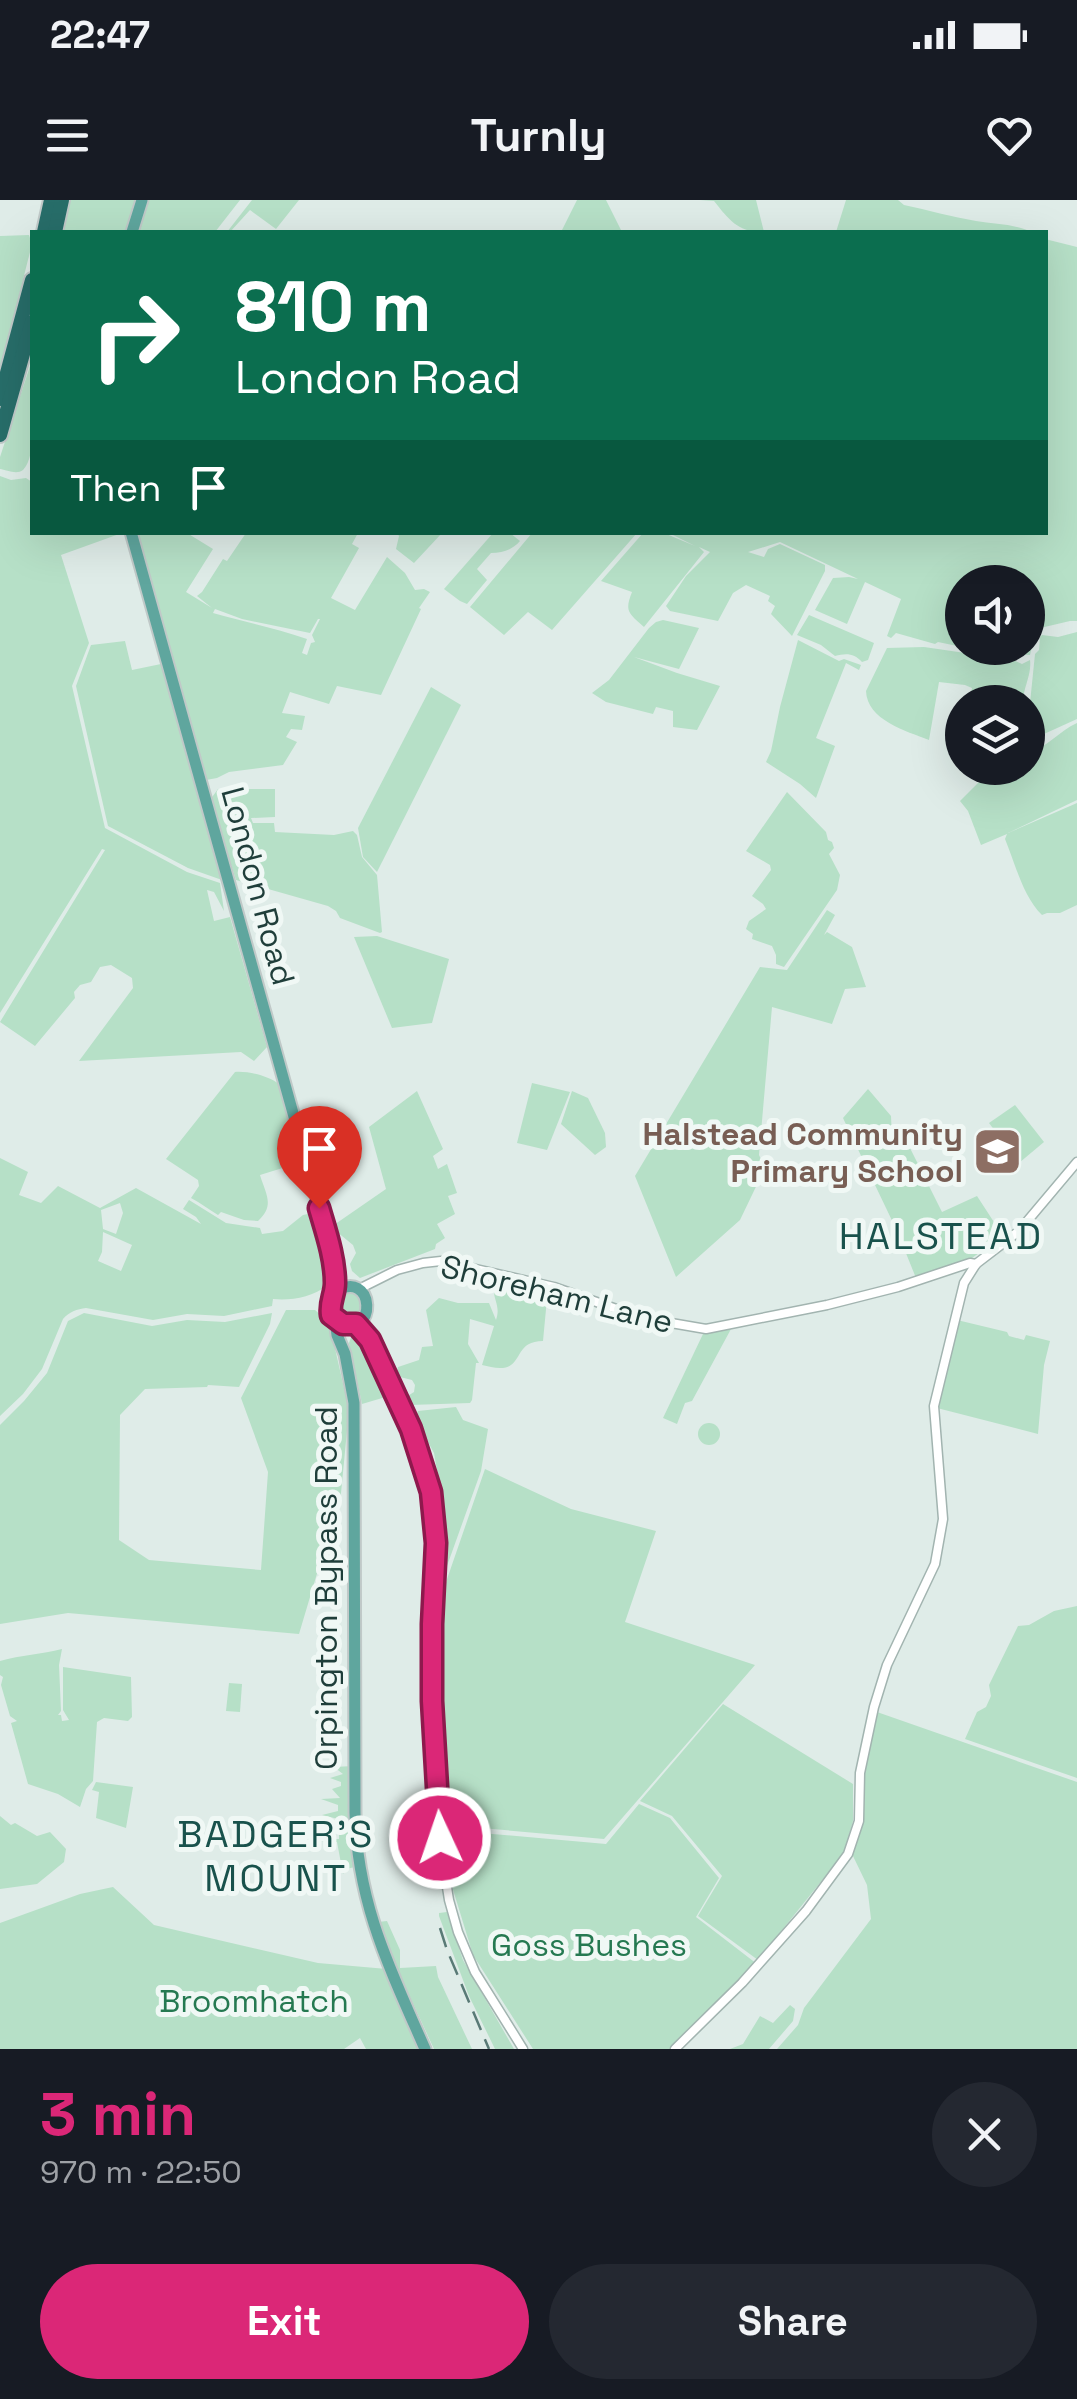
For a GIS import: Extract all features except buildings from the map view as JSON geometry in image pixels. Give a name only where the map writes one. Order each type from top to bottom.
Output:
[{"type":"highway","points":[[44,230],[51,200]]},
{"type":"highway","points":[[55,230],[62,200]]},
{"type":"highway","points":[[0,398],[30,287]]},
{"type":"highway","points":[[0,435],[30,329]]},
{"type":"main road","points":[[133,230],[142,200]]},
{"type":"main road","name":"London Road","points":[[133,535],[332,1253],[334,1294]]},
{"type":"main road","name":"London Road","points":[[332,1253],[354,1288]]},
{"type":"main road","points":[[342,1288],[354,1288],[367,1300],[366,1315],[354,1325],[336,1320],[330,1312],[334,1294],[342,1288]]},
{"type":"main road","name":"Orpington Bypass Road","points":[[336,1320],[338,1340],[351,1378],[354,1417],[358,1861],[373,1924],[425,2049]]},
{"type":"main road","name":"Orpington Bypass Road","points":[[345,1354],[346,1336],[354,1325]]},
{"type":"street","points":[[674,2049],[751,1973],[848,1854],[858,1821],[860,1773],[886,1665],[935,1564],[943,1520],[934,1406],[962,1288],[976,1264],[1019,1230],[1077,1162]]},
{"type":"street","name":"Shoreham Lane","points":[[354,1288],[411,1266],[448,1262],[554,1287],[642,1318],[706,1329],[826,1306],[976,1264]]},
{"type":"street","points":[[367,1300],[374,1283]]},
{"type":"street","points":[[366,1315],[370,1340],[417,1444],[434,1514],[432,1701],[446,1887],[475,1972],[523,2049]]},
{"type":"street","points":[[354,1325],[370,1340]]},
{"type":"green space","points":[[69,200],[135,200],[127,230],[62,230]]},
{"type":"green space","points":[[147,200],[240,200],[217,230],[139,230]]},
{"type":"green space","points":[[252,200],[299,200],[276,229],[250,210],[229,230]]},
{"type":"green space","points":[[577,200],[606,200],[621,230],[562,230]]},
{"type":"green space","points":[[700,200],[756,200],[764,230],[741,228],[714,201]]},
{"type":"green space","points":[[846,200],[898,200],[904,205],[1025,230],[837,230]]},
{"type":"green space","points":[[29,235],[30,252],[0,371],[0,236]]},
{"type":"green space","points":[[1048,240],[1077,247],[1077,621],[1045,627],[1045,565],[945,565],[945,643],[896,633],[891,638],[887,636],[901,599],[865,582],[847,624],[815,610],[833,578],[858,579],[780,542],[748,552],[764,557],[768,549],[780,544],[825,565],[792,636],[771,614],[775,606],[768,601],[770,596],[746,585],[733,593],[718,621],[670,611],[666,606],[686,576],[710,552],[699,547],[704,552],[644,627],[629,612],[632,592],[601,581],[641,535],[669,535],[695,546],[673,535],[1048,535]]},
{"type":"green space","points":[[30,366],[28,462],[23,470],[12,472],[0,469],[0,457]]},
{"type":"green space","points":[[0,476],[30,481],[30,535],[116,535],[61,555],[89,643],[72,686],[105,828],[187,872],[220,883],[224,911],[214,892],[207,890],[214,921],[230,917],[267,1047],[254,1061],[241,1052],[79,1061],[133,988],[132,978],[111,965],[100,967],[91,982],[80,985],[74,992],[75,998],[35,1046],[0,1022],[105,850],[102,849],[0,1013]]},
{"type":"green space","points":[[138,535],[190,535],[213,549],[186,592],[212,608],[197,596],[245,535],[357,535],[352,544],[359,548],[331,598],[355,610],[387,557],[405,573],[415,590],[430,592],[419,608],[381,695],[337,686],[329,704],[290,692],[282,713],[305,716],[302,730],[291,729],[286,737],[297,742],[283,765],[229,772],[206,780]],"holes":[[[215,609],[242,619],[310,633],[320,619],[312,635],[315,642],[307,655],[302,653],[307,639],[213,613]]]},
{"type":"green space","points":[[440,535],[414,563],[396,549],[399,536]]},
{"type":"green space","points":[[491,535],[512,535],[520,541],[507,550],[491,553],[477,569],[487,580],[467,604],[444,589]]},
{"type":"green space","points":[[530,535],[635,535],[552,630],[528,612],[504,635],[470,607]]},
{"type":"green space","points":[[809,615],[874,643],[868,660],[862,662],[850,654],[835,656],[797,635]]},
{"type":"green space","points":[[663,620],[699,628],[679,669],[634,657],[720,686],[697,730],[673,727],[673,711],[656,707],[653,714],[606,702],[592,693],[609,680],[649,628]]},
{"type":"green space","points":[[1077,632],[1077,719],[1045,734],[1045,685],[1032,685],[1034,665],[1045,665],[1045,635]]},
{"type":"green space","points":[[798,640],[839,661],[861,665],[859,670],[846,663],[816,738],[835,746],[816,798],[766,762]]},
{"type":"green space","points":[[125,641],[132,670],[161,664],[222,880],[188,868],[108,826],[76,686],[91,645]]},
{"type":"green space","points":[[887,648],[945,650],[945,665],[1030,665],[1030,670],[1026,685],[939,682],[929,740],[889,723],[868,701],[866,691]]},
{"type":"green space","points":[[431,687],[461,705],[377,872],[363,857],[358,828]]},
{"type":"green space","points":[[1077,723],[1077,800],[1008,833],[1077,803],[1077,905],[1060,913],[1042,915],[1020,879],[1005,839],[1007,834],[981,845],[960,801],[976,785],[1045,785],[1045,745]]},
{"type":"green space","points":[[218,789],[275,789],[275,817],[251,818],[253,823],[274,823],[275,832],[334,835],[353,831],[362,857],[377,875],[382,932],[340,918],[328,906],[236,880],[210,800]]},
{"type":"green space","points":[[787,792],[826,832],[834,848],[829,854],[840,875],[837,890],[784,967],[776,964],[772,946],[752,939],[753,934],[746,929],[749,921],[766,909],[752,896],[771,870],[770,865],[746,851]]},
{"type":"green space","points":[[827,910],[835,915],[824,935],[827,932],[852,947],[866,987],[845,989],[832,1024],[772,1007],[759,1155],[765,1168],[740,1220],[676,1277],[635,1176],[760,967],[787,970]]},
{"type":"green space","points":[[377,936],[449,959],[432,1023],[392,1028],[354,937]]},
{"type":"green space","points":[[235,1072],[258,1075],[279,1084],[297,1150],[289,1166],[260,1175],[268,1205],[258,1221],[221,1212],[218,1215],[191,1198],[199,1186],[198,1180],[166,1159]]},
{"type":"green space","points":[[532,1083],[570,1092],[547,1150],[517,1143]]},
{"type":"green space","points":[[868,1089],[891,1116],[892,1138],[907,1142],[942,1212],[977,1196],[1003,1236],[972,1258],[916,1278],[843,1118]]},
{"type":"green space","points":[[417,1091],[443,1149],[433,1156],[438,1169],[447,1164],[457,1193],[448,1196],[455,1214],[437,1224],[445,1238],[435,1249],[360,1278],[350,1264],[356,1253],[353,1245],[331,1227],[386,1189],[369,1127]]},
{"type":"green space","points":[[572,1091],[588,1098],[605,1133],[606,1147],[595,1155],[561,1124]]},
{"type":"green space","points":[[1015,1105],[1044,1142],[1019,1163],[989,1123]]},
{"type":"green space","points":[[0,1158],[28,1172],[19,1195],[41,1203],[58,1186],[100,1208],[136,1188],[201,1224],[183,1209],[189,1200],[226,1223],[260,1228],[262,1234],[283,1231],[303,1215],[313,1213],[326,1286],[321,1290],[301,1297],[273,1299],[272,1306],[224,1316],[187,1314],[153,1320],[86,1308],[76,1310],[63,1319],[42,1369],[0,1416]],"holes":[[[120,1203],[123,1213],[116,1234],[103,1229],[101,1210]],[[103,1232],[132,1245],[121,1271],[98,1261]]]},
{"type":"green space","points":[[496,1279],[548,1288],[543,1341],[527,1345],[508,1367],[482,1365],[494,1326],[470,1319],[468,1344],[479,1363],[470,1403],[410,1405],[406,1397],[414,1392],[415,1385],[397,1371],[398,1367],[419,1360],[422,1347],[433,1346],[426,1310],[439,1298],[458,1303],[489,1303],[496,1320]]},
{"type":"green space","points":[[354,1291],[364,1302],[358,1320],[338,1318],[333,1303],[339,1294]]},
{"type":"green space","points":[[286,1310],[315,1310],[329,1322],[349,1410],[341,1493],[299,1634],[68,1613],[0,1624],[0,1425],[47,1373],[68,1321],[84,1313],[152,1326],[187,1320],[225,1322],[272,1313],[239,1387],[145,1389],[120,1415],[119,1540],[149,1560],[261,1570],[268,1472],[241,1398]]},
{"type":"green space","points":[[957,1320],[1024,1340],[1026,1335],[1050,1341],[1038,1434],[937,1408]]},
{"type":"green space","points":[[354,1329],[358,1330],[389,1396],[362,1404],[349,1343]]},
{"type":"green space","points":[[731,1329],[692,1401],[685,1403],[677,1424],[663,1418],[703,1334]]},
{"type":"green space","points":[[456,1407],[463,1420],[488,1429],[481,1471],[447,1566],[445,1517],[434,1453],[415,1418],[418,1411]]},
{"type":"green space","points":[[709,1423],[717,1426],[717,1442],[709,1445],[701,1442],[698,1434],[701,1426]]},
{"type":"green space","points":[[485,1469],[571,1509],[656,1531],[625,1622],[755,1665],[604,1839],[448,1825],[442,1652],[445,1585]]},
{"type":"green space","points":[[1077,1606],[1077,1778],[965,1739],[977,1712],[986,1707],[991,1696],[989,1685],[1018,1626]]},
{"type":"green space","points":[[62,1649],[58,1715],[62,1721],[69,1720],[63,1710],[63,1667],[131,1677],[132,1717],[128,1721],[104,1718],[97,1722],[93,1781],[80,1807],[28,1784],[11,1723],[17,1721],[10,1716],[1,1685],[0,1661]]},
{"type":"green space","points":[[229,1683],[242,1684],[240,1712],[226,1711]]},
{"type":"green space","points":[[723,1704],[853,1784],[853,1821],[844,1853],[758,1960],[698,1916],[722,1876],[672,1816],[640,1801]]},
{"type":"green space","points":[[877,1712],[1077,1782],[1077,2049],[777,2049],[871,1919],[867,1885],[852,1854],[863,1821],[864,1773]]},
{"type":"green space","points":[[353,1766],[355,1867],[343,1874],[337,1842],[303,1840],[339,1839],[339,1832],[323,1828],[338,1826],[338,1819],[322,1815],[338,1811],[338,1805],[321,1799],[340,1798],[332,1789],[341,1786],[341,1782],[330,1778],[343,1774],[334,1767]]},
{"type":"green space","points":[[96,1782],[133,1787],[126,1828],[96,1818],[99,1792],[92,1790]]},
{"type":"green space","name":"Goss Bushes","points":[[639,1804],[670,1818],[719,1878],[696,1917],[757,1964],[670,2049],[533,2049],[473,1955],[451,1883],[447,1830],[606,1844]]},
{"type":"green space","points":[[0,1816],[37,1836],[50,1832],[66,1849],[64,1862],[37,1884],[0,1889]]},
{"type":"green space","name":"Broomhatch","points":[[113,1887],[154,1925],[318,1963],[387,1969],[420,2049],[366,2049],[360,2038],[344,2049],[0,2049],[0,1923],[80,1894]]},
{"type":"green space","points":[[447,1912],[463,1960],[514,2049],[495,2049],[469,1996],[439,1916]]},
{"type":"green space","name":"Goss Bushes","points":[[387,1921],[400,1950],[400,1968],[436,1966],[472,2049],[434,2049],[378,1922]]},
{"type":"green space","points":[[790,2005],[795,2009],[793,2021],[769,2049],[730,2049],[743,2044],[760,2016],[773,2023]]},
{"type":"railway","points":[[440,1928],[489,2049]]},
{"type":"place","name":"Halstead Community Primary School","points":[[998,1152]]},
{"type":"district","name":"HALSTEAD","points":[[941,1236]]},
{"type":"district","name":"BADGER'S MOUNT","points":[[276,1856]]},
{"type":"route","points":[[319,1208],[335,1276],[331,1315],[343,1324],[356,1324],[370,1340],[417,1444],[431,1492],[436,1543],[432,1701],[440,1838]]}]
